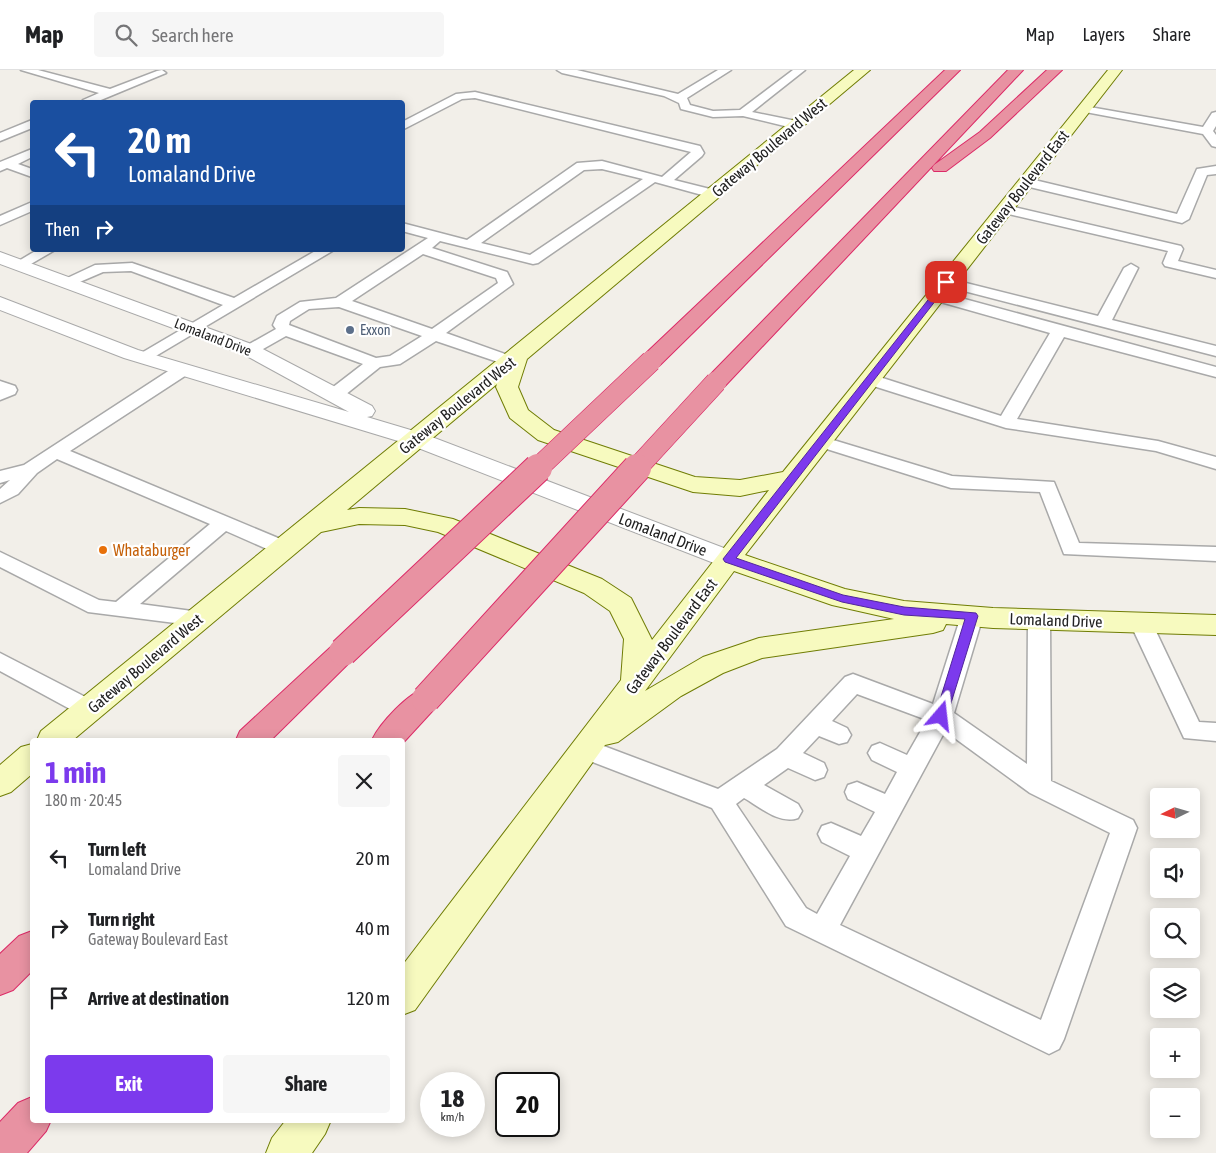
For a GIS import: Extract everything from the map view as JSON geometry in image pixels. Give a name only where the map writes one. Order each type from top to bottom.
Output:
[{"type":"highway","points":[[252,738],[651,361],[952,70]]},
{"type":"highway","points":[[390,738],[716,382],[1016,70]]},
{"type":"highway","points":[[878,213],[985,135],[1055,70]]},
{"type":"highway","points":[[0,978],[30,950]]},
{"type":"highway","points":[[0,1152],[30,1119]]},
{"type":"main road","name":"Gateway Boulevard West","points":[[54,738],[863,70]]},
{"type":"main road","name":"Gateway Boulevard East","points":[[405,992],[728,559],[1116,70]]},
{"type":"main road","points":[[514,358],[507,387],[518,413],[546,435],[693,484],[740,488],[791,478]]},
{"type":"main road","points":[[309,527],[358,516],[405,517],[444,524],[593,586],[621,605],[638,639],[634,683]]},
{"type":"main road","name":"Lomaland Drive","points":[[728,559],[842,598],[904,611],[972,616],[1216,625]]},
{"type":"main road","points":[[585,749],[670,688],[713,665],[759,648],[972,616]]},
{"type":"main road","points":[[0,783],[30,758]]},
{"type":"main road","points":[[287,1153],[310,1123]]},
{"type":"street","name":"Lomaland Drive","points":[[10,261],[250,350],[416,439]]},
{"type":"street","name":"Lomaland Drive","points":[[0,303],[144,358],[416,439],[728,559]]},
{"type":"lane","points":[[26,70],[111,93]]},
{"type":"lane","points":[[562,70],[668,93],[681,99],[685,107],[714,114],[743,113],[797,125]]},
{"type":"lane","points":[[681,99],[726,70]]},
{"type":"lane","points":[[743,113],[800,70]]},
{"type":"lane","points":[[93,100],[161,73]]},
{"type":"lane","points":[[405,125],[460,96],[475,95],[696,149],[698,152],[533,260],[405,229]]},
{"type":"lane","points":[[1084,109],[1207,131],[1216,143]]},
{"type":"lane","points":[[1207,131],[1216,115]]},
{"type":"lane","points":[[0,138],[30,125]]},
{"type":"lane","points":[[4,166],[30,154]]},
{"type":"lane","points":[[469,245],[581,166],[602,164],[712,194]]},
{"type":"lane","points":[[4,166],[30,172]]},
{"type":"lane","points":[[1216,170],[1202,172],[1178,233],[1170,263],[1216,274]]},
{"type":"lane","points":[[1026,182],[1178,233]]},
{"type":"lane","points":[[8,204],[28,208]]},
{"type":"lane","points":[[0,221],[28,208]]},
{"type":"lane","points":[[1005,209],[1178,233]]},
{"type":"lane","points":[[340,302],[438,237]]},
{"type":"lane","points":[[334,395],[375,363],[402,357],[436,336],[506,284],[502,275],[421,249]]},
{"type":"lane","points":[[10,261],[41,252]]},
{"type":"lane","points":[[144,358],[324,252]]},
{"type":"lane","points":[[68,283],[100,268],[132,266],[234,304]]},
{"type":"lane","points":[[1103,322],[1130,268]]},
{"type":"lane","points":[[941,289],[1103,322],[1216,351]]},
{"type":"lane","points":[[941,289],[1059,331],[1216,372]]},
{"type":"lane","points":[[375,363],[285,330],[281,325],[283,320],[305,305],[340,302],[436,336],[514,358]]},
{"type":"lane","points":[[250,350],[285,330]]},
{"type":"lane","points":[[1006,423],[1059,331]]},
{"type":"lane","points":[[0,497],[11,490],[32,468],[182,370]]},
{"type":"lane","points":[[870,379],[1006,423],[1158,446],[1216,463]]},
{"type":"lane","points":[[0,386],[9,390],[0,395]]},
{"type":"lane","points":[[820,441],[951,482],[1047,486],[1071,549],[1216,554]]},
{"type":"lane","points":[[56,452],[283,548]]},
{"type":"lane","points":[[0,477],[32,468]]},
{"type":"lane","points":[[120,610],[224,523]]},
{"type":"lane","points":[[0,559],[95,607],[199,618]]},
{"type":"lane","points":[[823,930],[941,716],[972,616]]},
{"type":"lane","points":[[1039,619],[1040,786]]},
{"type":"lane","points":[[1141,622],[1192,731],[1216,732]]},
{"type":"lane","points":[[0,661],[89,709]]},
{"type":"lane","points":[[585,749],[721,801],[796,917],[1050,1039],[1124,828],[1040,786],[941,716],[854,683],[786,756],[721,801]]},
{"type":"lane","points":[[816,724],[839,735]]},
{"type":"lane","points":[[880,753],[912,768]]},
{"type":"lane","points":[[786,756],[815,770]]},
{"type":"lane","points":[[743,785],[789,812]]},
{"type":"lane","points":[[857,792],[891,808]]},
{"type":"lane","points":[[831,834],[866,851]]},
{"type":"place","name":"Exxon","points":[[350,330]]},
{"type":"place","name":"Whataburger","points":[[103,550]]},
{"type":"route","points":[[941,716],[972,616],[904,611],[842,598],[728,559],[946,282]]}]
